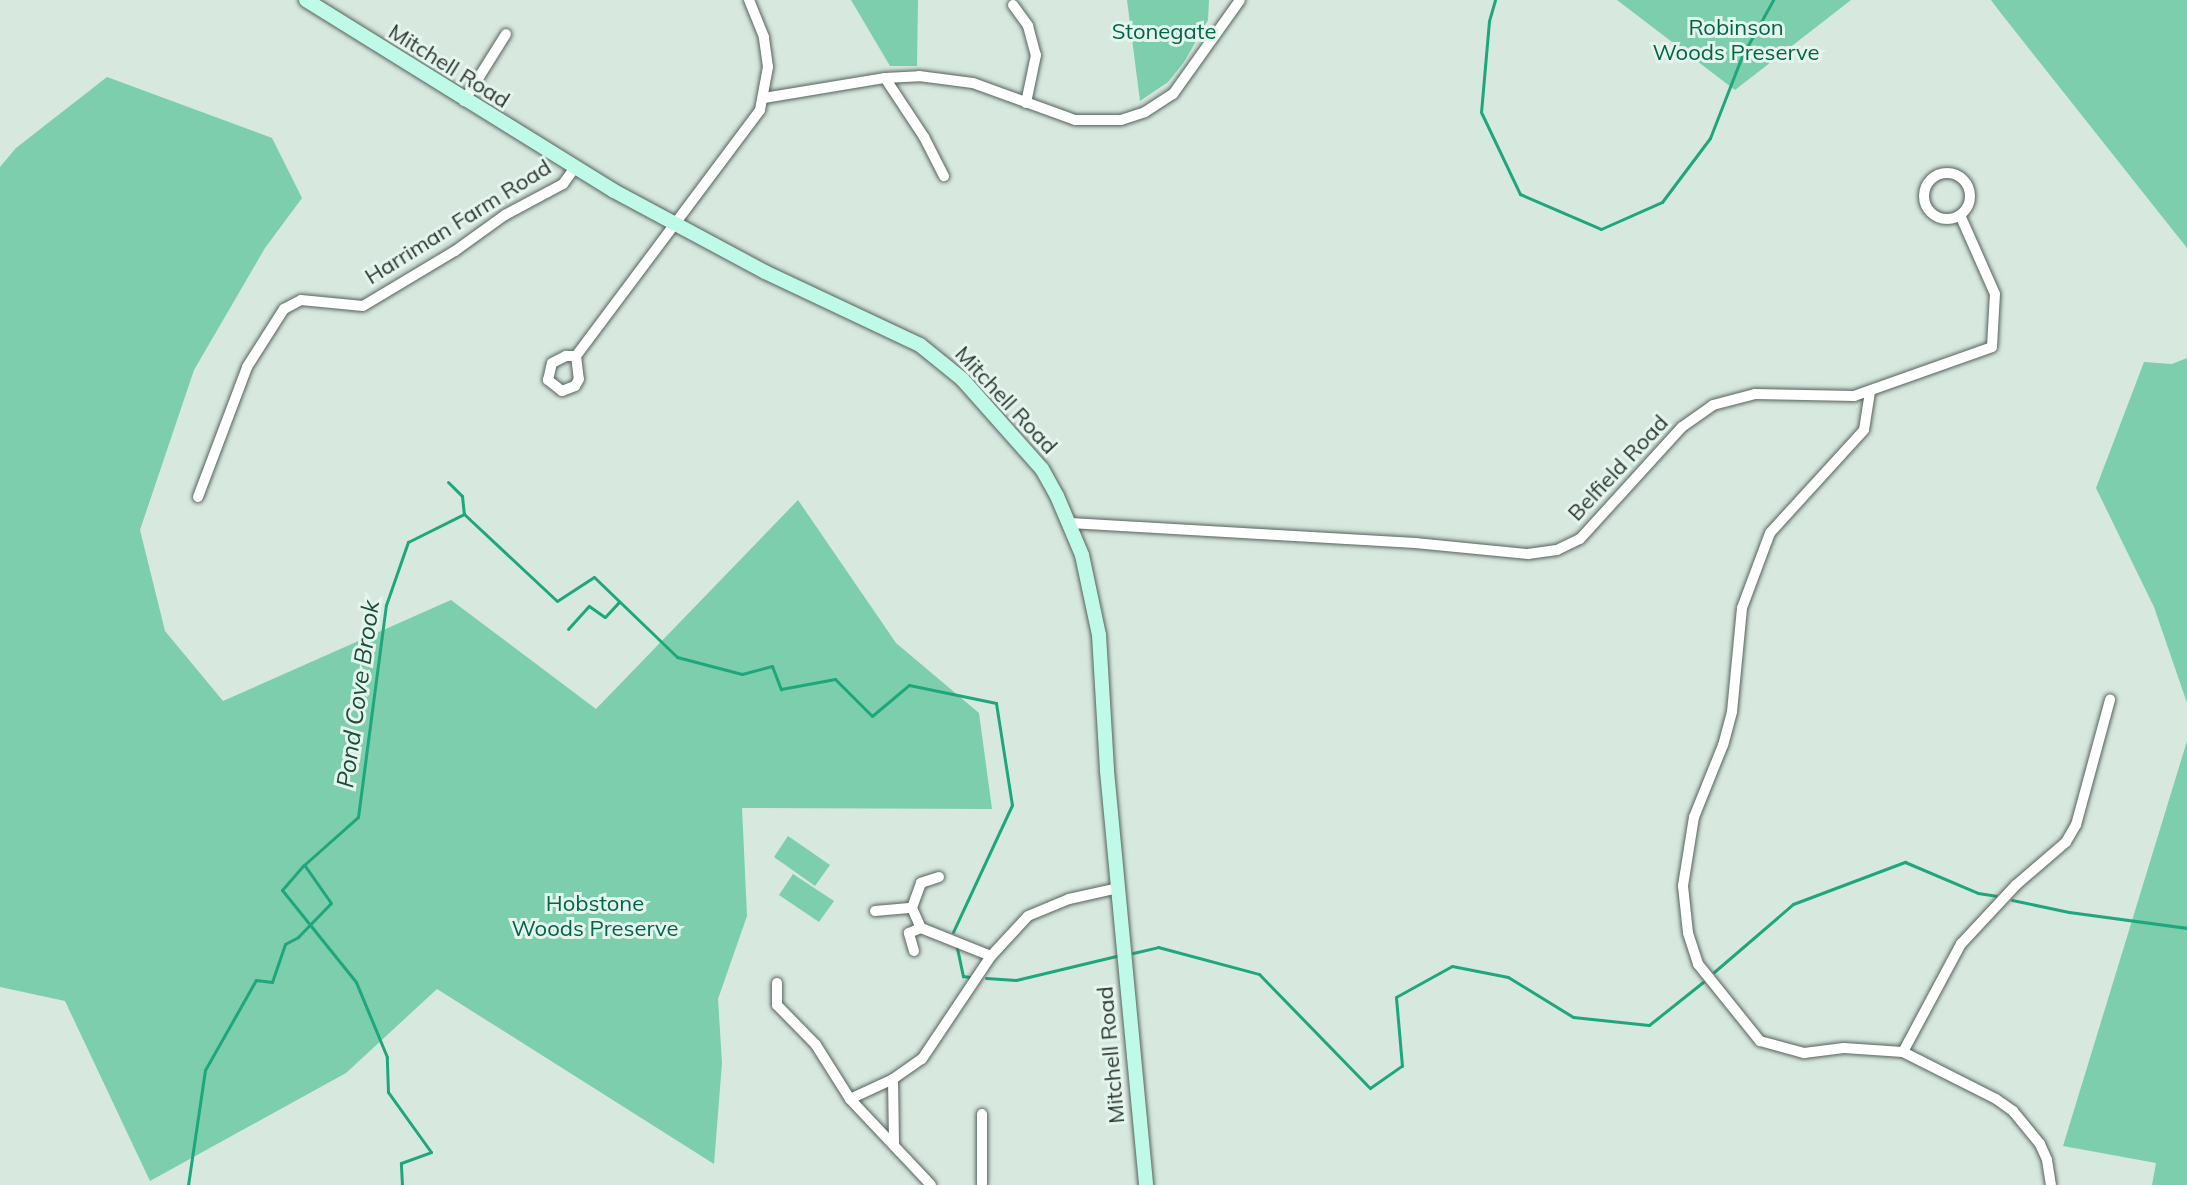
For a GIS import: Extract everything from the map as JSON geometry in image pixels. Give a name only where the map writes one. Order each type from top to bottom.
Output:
[{"type":"street","name":"Mitchell Road","points":[[306,0],[574,169],[765,272],[885,326],[938,358],[962,379],[1029,452],[1051,484],[1070,523],[1085,565],[1099,635],[1118,888],[1146,1185]]},
{"type":"street","points":[[576,356],[751,126],[764,98],[768,67],[764,37],[749,0]]},
{"type":"street","points":[[764,98],[885,78],[919,76],[973,83],[1065,117],[1094,122],[1121,120],[1145,112],[1185,81],[1240,0]]},
{"type":"street","points":[[1013,5],[1028,26],[1036,55],[1035,73],[1026,103]]},
{"type":"street","points":[[464,101],[506,34]]},
{"type":"street","points":[[885,78],[890,92],[924,137],[944,176]]},
{"type":"street","name":"Harriman Farm Road","points":[[198,497],[247,367],[284,309],[301,300],[363,306],[455,251],[505,215],[563,184],[574,169]]},
{"type":"street","points":[[1954,174],[1966,183],[1969,204],[1960,215],[1945,219],[1931,213],[1925,199],[1933,179],[1954,174]]},
{"type":"street","name":"Belfield Road","points":[[1070,523],[1415,543],[1528,554],[1557,550],[1580,539],[1682,427],[1713,405],[1755,394],[1854,396],[1992,347],[1995,294],[1960,215]]},
{"type":"street","points":[[1870,392],[1864,430],[1770,533],[1742,608],[1732,712],[1723,745],[1694,817],[1683,886],[1688,933],[1698,964],[1760,1041],[1804,1053],[1844,1048],[1903,1052],[1996,1099],[2013,1111],[2040,1144],[2047,1160],[2051,1185]]},
{"type":"street","points":[[1903,1052],[1961,944],[2016,885],[2066,842],[2076,825],[2110,700]]},
{"type":"street","points":[[939,877],[921,883],[912,908],[921,928],[991,956]]},
{"type":"street","points":[[850,1099],[893,1079],[922,1059],[991,956],[1028,916],[1069,899],[1118,888]]},
{"type":"street","points":[[875,911],[912,908]]},
{"type":"street","points":[[914,951],[909,933],[921,928]]},
{"type":"street","points":[[777,983],[777,1005],[816,1045],[850,1099],[931,1185]]},
{"type":"street","points":[[893,1079],[894,1146]]},
{"type":"street","points":[[982,1114],[981,1185],[990,1185]]},
{"type":"green space","points":[[851,0],[918,0],[917,66],[890,66]]},
{"type":"green space","name":"Stonegate","points":[[1127,0],[1209,0],[1208,20],[1184,62],[1168,82],[1140,101]]},
{"type":"green space","name":"Robinson Woods Preserve","points":[[1617,0],[1851,0],[1735,90]]},
{"type":"green space","points":[[1991,0],[2187,0],[2187,248],[2000,12]]},
{"type":"green space","name":"Hobstone Woods Preserve","points":[[107,77],[272,138],[302,198],[265,248],[194,370],[140,530],[165,631],[223,701],[451,600],[596,709],[798,500],[896,643],[979,713],[992,809],[742,808],[747,916],[718,999],[722,1063],[714,1164],[437,989],[346,1073],[150,1181],[65,1001],[0,987],[0,167],[16,148]]},
{"type":"green space","points":[[2187,358],[2187,703],[2154,607],[2096,488],[2144,362],[2172,364]]},
{"type":"green space","points":[[2187,741],[2187,1185],[2152,1185],[2156,1163],[2063,1146]]},
{"type":"green space","points":[[788,836],[830,865],[815,886],[774,857]]},
{"type":"green space","points":[[793,874],[834,901],[819,922],[779,895]]},
{"type":"waterway","points":[[1495,0],[1489,21],[1481,112],[1520,194],[1601,229],[1662,202],[1710,138],[1742,56],[1773,0]]},
{"type":"waterway","points":[[448,482],[462,496],[464,514]]},
{"type":"waterway","name":"Pond Cove Brook","points":[[402,1185],[401,1163],[431,1152],[388,1092],[387,1057],[356,982],[282,890],[304,865],[358,817],[386,605],[408,542],[464,514],[557,601],[594,577],[677,657],[742,674],[772,666],[781,689],[835,679],[872,716],[909,685],[996,703],[1012,805],[953,932]]},
{"type":"waterway","points":[[568,629],[589,606],[605,617],[619,602]]},
{"type":"waterway","name":"Pond Cove Brook","points":[[1714,972],[1793,904],[1905,862],[1978,893],[1996,896]]},
{"type":"waterway","points":[[188,1185],[205,1070],[256,980],[272,982],[285,944],[298,937],[331,903],[305,866]]},
{"type":"waterway","name":"Pond Cove Brook","points":[[2012,900],[2069,912],[2187,928]]},
{"type":"waterway","name":"Pond Cove Brook","points":[[1133,953],[1158,947],[1259,974],[1370,1088],[1402,1066],[1396,997],[1452,966],[1508,977],[1573,1017],[1649,1025],[1703,982]]},
{"type":"waterway","name":"Pond Cove Brook","points":[[957,948],[963,976],[970,977]]},
{"type":"waterway","name":"Pond Cove Brook","points":[[986,978],[1016,980],[1116,956]]}]
